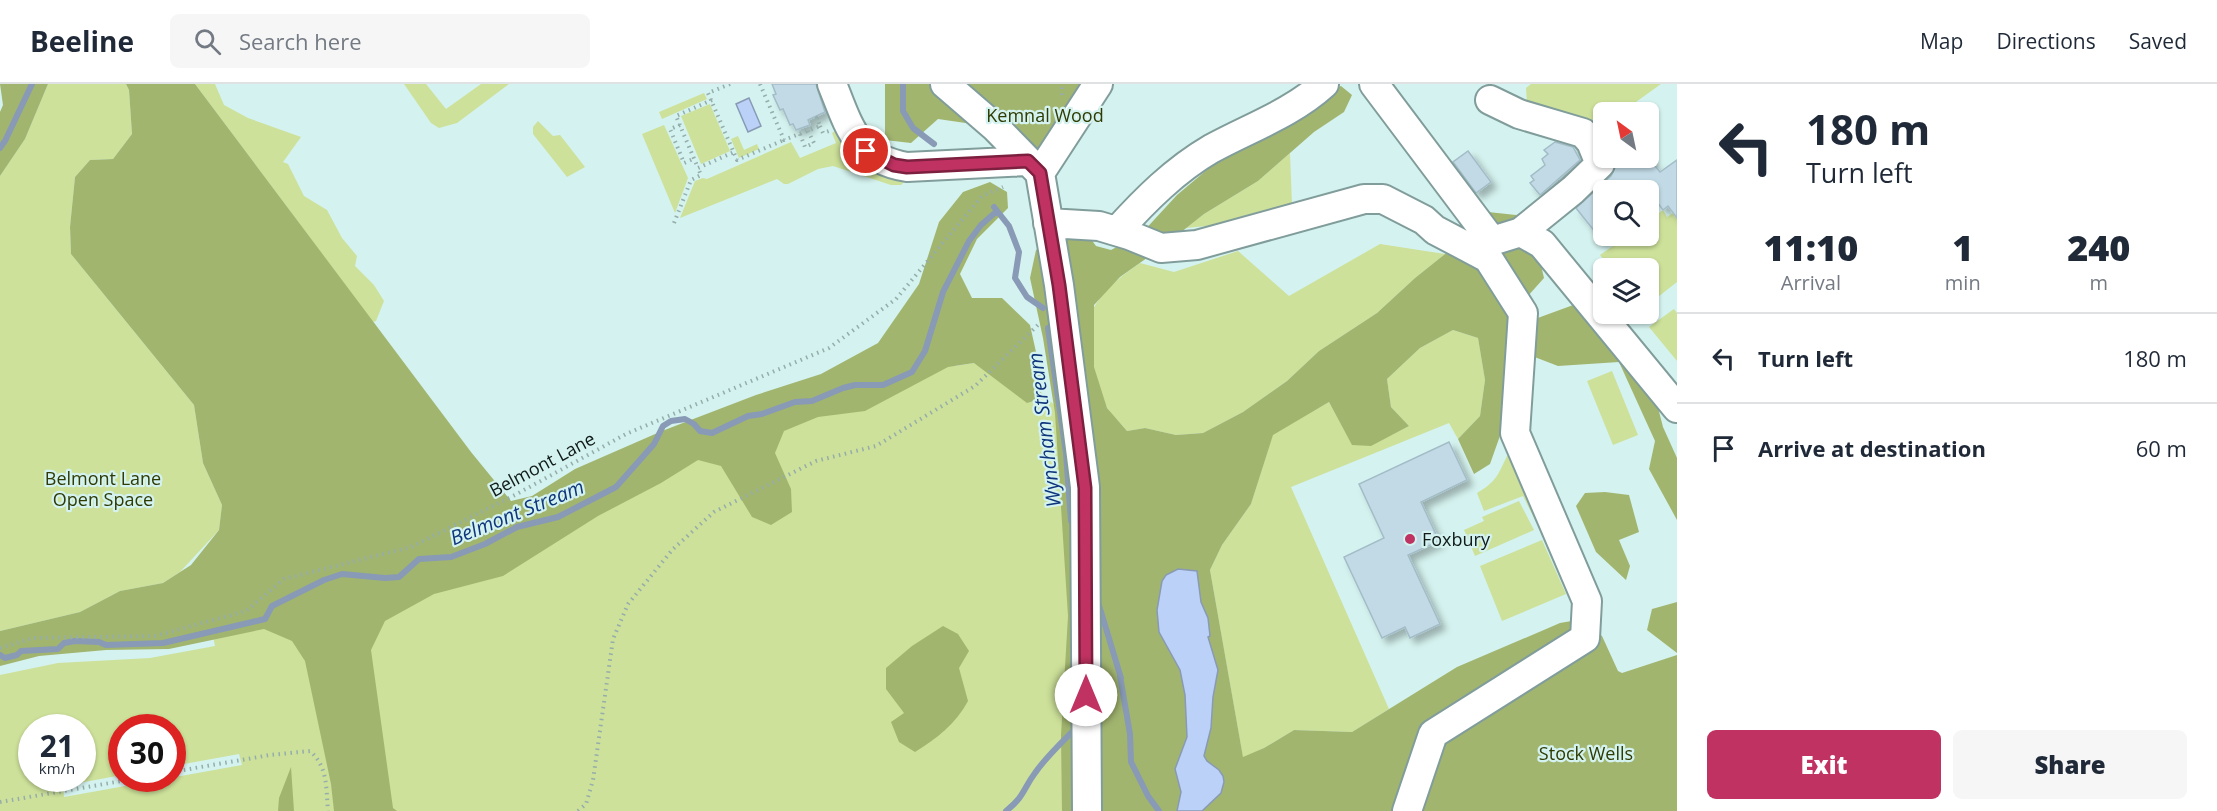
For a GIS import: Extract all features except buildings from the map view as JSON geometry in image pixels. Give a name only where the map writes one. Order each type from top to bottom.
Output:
[{"type":"street","points":[[832,84],[857,140],[866,151],[894,165],[907,167],[1034,167]]},
{"type":"street","points":[[945,84],[996,128],[1034,167],[1048,223],[1061,302],[1085,488],[1087,811]]},
{"type":"street","points":[[1034,167],[1098,84]]},
{"type":"street","points":[[1117,231],[1158,188],[1181,169],[1212,149],[1301,102],[1324,84]]},
{"type":"street","points":[[1374,84],[1492,241],[1521,232],[1573,190],[1600,164],[1591,142],[1583,133],[1519,114],[1491,100]]},
{"type":"street","points":[[1048,223],[1099,226],[1161,248],[1197,245],[1364,199],[1383,199],[1488,258],[1523,313],[1515,433],[1587,601],[1586,638],[1433,734],[1407,811]]},
{"type":"street","points":[[1521,232],[1542,244],[1677,408]]},
{"type":"path","points":[[730,84],[708,93],[738,160],[820,126],[817,118],[825,115],[828,122],[845,115]]},
{"type":"path","points":[[759,84],[784,140]]},
{"type":"path","points":[[674,223],[691,180],[701,175],[676,116],[711,100]]},
{"type":"path","points":[[680,125],[670,129],[684,163],[693,159]]},
{"type":"path","points":[[800,134],[805,147],[814,143],[808,130]]},
{"type":"path","points":[[698,168],[734,152]]},
{"type":"path","name":"Belmont Lane","points":[[0,648],[33,638],[155,636],[246,611],[284,579],[411,547],[515,495],[626,434],[829,348],[896,299],[982,196],[1022,179],[1034,167]]},
{"type":"path","points":[[578,811],[586,804],[593,780],[613,639],[628,604],[673,549],[714,512],[816,461],[876,446],[975,386],[1061,302]]},
{"type":"path","points":[[186,770],[270,755],[310,751],[319,759],[324,771],[328,811]]},
{"type":"path","points":[[0,802],[108,783]]},
{"type":"green space","points":[[0,84],[48,84],[25,139],[0,176],[0,112],[3,105]]},
{"type":"green space","name":"Belmont Lane Open Space","points":[[48,84],[126,84],[129,90],[132,134],[113,159],[90,160],[75,177],[70,227],[71,254],[194,405],[203,463],[222,505],[219,530],[180,572],[163,583],[120,591],[80,612],[0,631],[0,176],[25,139]]},
{"type":"green space","points":[[126,84],[195,84],[471,452],[511,501],[532,496],[575,469],[662,431],[756,395],[821,374],[878,343],[919,284],[939,222],[963,192],[990,182],[1007,192],[1008,208],[977,239],[960,274],[972,298],[1002,298],[1030,325],[1042,379],[1040,399],[1027,403],[974,363],[948,367],[865,411],[818,417],[784,431],[775,453],[791,489],[792,512],[771,525],[752,517],[721,466],[698,460],[661,483],[598,516],[503,576],[434,594],[385,621],[371,650],[393,808],[397,811],[334,811],[331,784],[305,661],[292,641],[264,629],[169,649],[106,650],[39,656],[0,666],[0,631],[80,612],[120,591],[163,583],[191,565],[219,530],[222,505],[203,463],[194,405],[71,254],[70,227],[75,177],[90,160],[113,159],[132,134],[129,90]]},
{"type":"green space","points":[[195,84],[215,84],[224,105],[248,118],[301,137],[283,162],[288,164],[304,196],[327,210],[342,238],[357,256],[355,266],[374,285],[384,301],[376,321],[373,322]]},
{"type":"green space","points":[[404,84],[426,84],[446,109],[481,84],[509,84],[457,123],[439,128],[431,123]]},
{"type":"green space","name":"Kemnal Wood","points":[[885,84],[1087,84],[1059,168],[1014,130],[938,119],[911,143],[885,140]]},
{"type":"green space","points":[[1531,84],[1661,84],[1636,102],[1593,102],[1593,126],[1527,103],[1526,88]]},
{"type":"green space","name":"Stock Wells","points":[[1341,86],[1352,95],[1344,112],[1314,132],[1258,181],[1204,214],[1120,277],[1094,305],[1094,367],[1107,408],[1127,431],[1145,428],[1176,435],[1203,433],[1243,412],[1287,381],[1319,351],[1377,313],[1445,254],[1488,212],[1516,215],[1537,248],[1544,278],[1527,297],[1501,433],[1490,464],[1474,474],[1458,439],[1480,416],[1485,380],[1478,338],[1453,330],[1420,348],[1387,379],[1391,407],[1409,426],[1371,446],[1352,445],[1329,402],[1273,435],[1251,504],[1222,545],[1210,570],[1243,757],[1264,748],[1294,730],[1352,732],[1457,667],[1560,623],[1583,619],[1602,636],[1618,671],[1622,673],[1677,655],[1677,811],[1062,811],[1061,735],[1068,616],[1055,413],[1043,338],[1030,278],[1036,250],[1063,232],[1082,227],[1096,246],[1111,250],[1141,234],[1177,195],[1215,163],[1315,94]]},
{"type":"green space","points":[[704,93],[707,99],[662,119],[659,112]]},
{"type":"green space","points":[[710,104],[730,151],[701,164],[681,116]]},
{"type":"green space","points":[[843,119],[911,175],[901,185],[891,185],[833,166],[818,169],[788,184],[777,179],[680,218],[695,181],[707,179],[791,142],[800,158],[836,143],[832,133],[835,131],[832,124]]},
{"type":"green space","points":[[538,121],[553,136],[560,135],[585,167],[567,177],[533,134],[533,127]]},
{"type":"green space","points":[[664,125],[688,178],[675,213],[642,134]]},
{"type":"green space","points":[[738,136],[744,150],[757,144],[759,149],[739,158],[731,139]]},
{"type":"green space","points":[[1290,153],[1292,205],[1227,224],[1186,228],[1204,214],[1258,181]]},
{"type":"green space","points":[[1663,210],[1667,217],[1673,213],[1677,217],[1677,282],[1659,296],[1659,258],[1602,258],[1600,255],[1613,246],[1659,246],[1659,213]]},
{"type":"green space","points":[[1380,244],[1445,254],[1377,313],[1319,351],[1287,381],[1243,412],[1203,433],[1176,435],[1145,428],[1127,431],[1106,406],[1097,383],[1091,355],[1089,327],[1091,314],[1105,292],[1140,263],[1174,272],[1238,251],[1289,296]]},
{"type":"green space","points":[[1576,304],[1593,321],[1593,324],[1596,324],[1650,377],[1663,427],[1677,458],[1677,520],[1649,469],[1655,441],[1619,362],[1558,366],[1532,356],[1535,319]]},
{"type":"green space","points":[[1674,309],[1677,313],[1677,361],[1649,327],[1659,324],[1659,320]]},
{"type":"green space","points":[[1453,330],[1478,338],[1485,380],[1480,416],[1458,439],[1449,423],[1291,487],[1389,709],[1352,732],[1294,730],[1243,758],[1210,570],[1222,545],[1251,504],[1273,434],[1329,402],[1352,444],[1371,445],[1409,426],[1391,407],[1387,379],[1420,348]]},
{"type":"green space","points":[[872,362],[956,366],[974,363],[1016,368],[1106,455],[1085,811],[0,811],[0,675],[58,663],[150,658],[215,646],[206,603],[439,582]]},
{"type":"green space","points":[[1612,371],[1638,435],[1613,445],[1587,381]]},
{"type":"green space","points":[[1515,453],[1551,524],[1539,528],[1523,496],[1484,511],[1477,493],[1496,478],[1507,456]]},
{"type":"green space","points":[[1605,492],[1629,495],[1639,532],[1619,540],[1630,566],[1626,580],[1596,552],[1576,506],[1585,493]]},
{"type":"green space","points":[[1519,501],[1534,530],[1475,556],[1464,530],[1484,521],[1482,517]]},
{"type":"green space","points":[[1542,540],[1566,594],[1502,621],[1480,566]]},
{"type":"green space","points":[[1677,602],[1677,653],[1647,630],[1652,609]]},
{"type":"green space","points":[[943,626],[958,634],[969,651],[959,668],[968,701],[958,717],[945,730],[915,752],[899,742],[891,722],[904,713],[886,689],[886,668],[912,646]]},
{"type":"green space","points":[[291,767],[294,811],[278,811],[279,798]]},
{"type":"water","points":[[749,98],[761,126],[748,132],[736,104]]},
{"type":"water","points":[[1178,569],[1197,571],[1201,602],[1208,618],[1210,636],[1208,637],[1218,670],[1211,728],[1204,756],[1219,770],[1224,782],[1221,793],[1202,811],[1177,811],[1181,792],[1175,769],[1187,737],[1185,695],[1180,670],[1159,632],[1157,610],[1162,581],[1166,575]]},
{"type":"waterway","points":[[0,148],[32,84]]},
{"type":"waterway","name":"Wyncham Stream","points":[[903,84],[903,111],[913,128],[934,144]]},
{"type":"waterway","name":"Wyncham Stream","points":[[994,207],[1009,226],[1019,252],[1015,278],[1027,297],[1043,308]]},
{"type":"waterway","name":"Belmont Stream","points":[[0,655],[5,658],[17,655],[21,651],[58,649],[64,643],[75,641],[99,642],[106,645],[163,643],[265,619],[272,606],[324,580],[342,574],[399,577],[419,559],[451,557],[485,544],[517,527],[558,517],[616,487],[654,444],[663,426],[671,421],[685,419],[700,431],[712,433],[748,416],[762,414],[795,402],[812,401],[843,388],[855,385],[883,385],[912,372],[925,351],[943,292],[969,241],[981,225],[997,211]]},
{"type":"waterway","name":"Wyncham Stream","points":[[1048,328],[1066,453],[1071,521]]},
{"type":"waterway","name":"Wyncham Stream","points":[[1098,602],[1121,678]]},
{"type":"waterway","name":"Wyncham Stream","points":[[1120,676],[1130,734],[1131,762],[1148,796],[1159,811]]},
{"type":"waterway","points":[[1006,811],[1020,797],[1044,761],[1074,730]]},
{"type":"place","name":"Foxbury","points":[[1410,539]]},
{"type":"route","points":[[866,151],[894,165],[907,167],[1028,161],[1040,173],[1059,285],[1085,488],[1086,695]]}]
